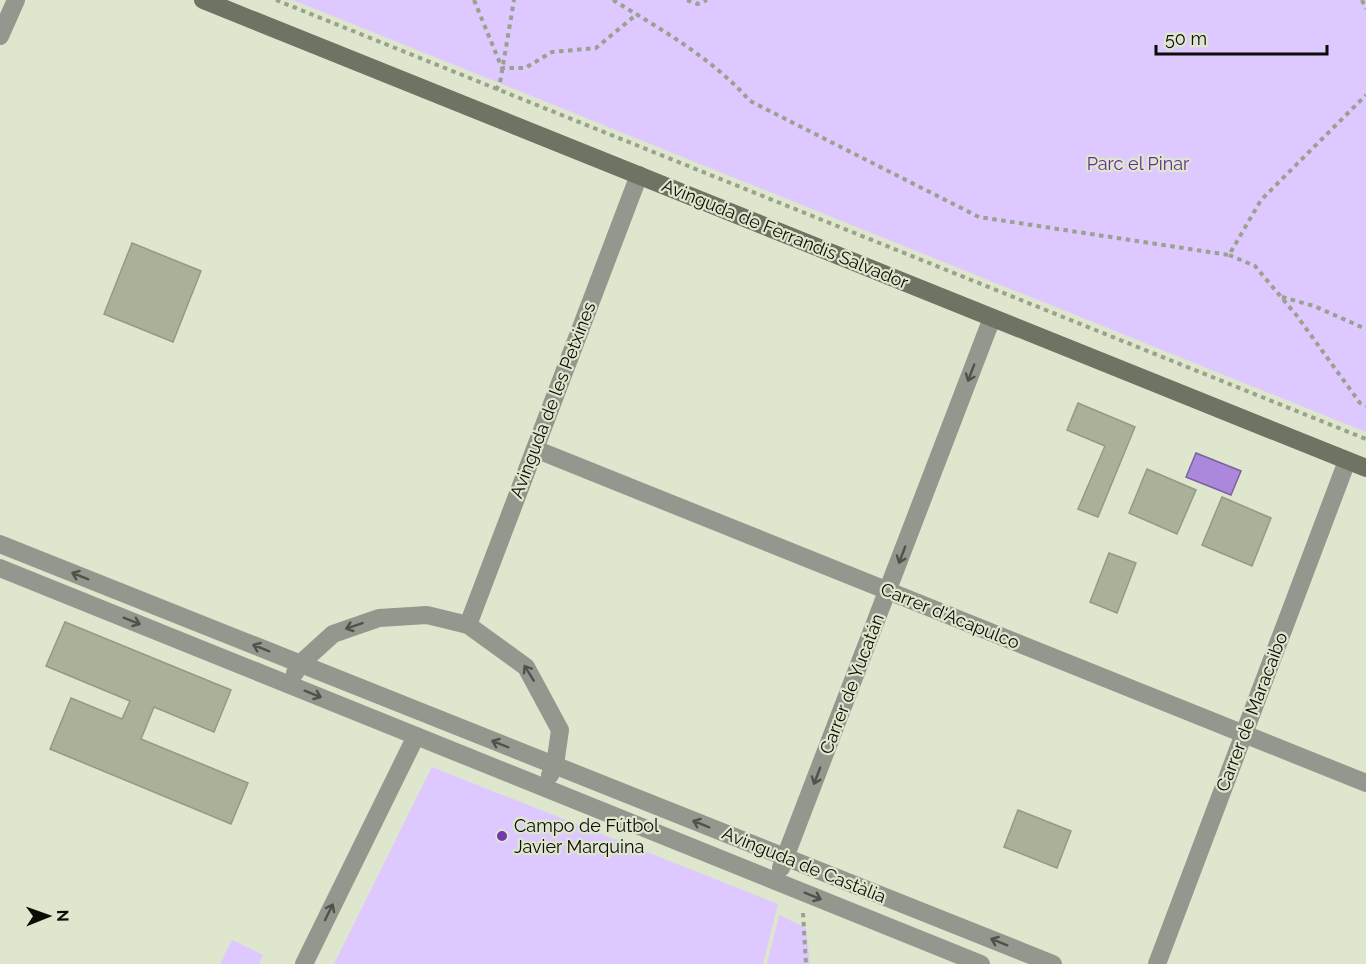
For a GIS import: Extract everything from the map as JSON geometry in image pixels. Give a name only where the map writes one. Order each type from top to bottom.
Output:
[{"type":"street","points":[[0,36],[16,0]]},
{"type":"street","name":"Avinguda de Ferrandis Salvador","points":[[203,0],[1366,468]]},
{"type":"street","name":"Avinguda de les Petxines","points":[[468,625],[639,175]]},
{"type":"street","name":"Carrer de Yucatán","points":[[777,881],[992,318]]},
{"type":"street","name":"Carrer d'Acapulco","points":[[535,449],[1366,783]]},
{"type":"street","name":"Carrer de Maracaibo","points":[[1156,964],[1347,461]]},
{"type":"street","name":"Avinguda de Castàlia","points":[[0,544],[1053,964]]},
{"type":"street","name":"Avinguda de Castàlia","points":[[0,568],[981,964]]},
{"type":"street","points":[[289,685],[300,664],[333,634],[379,618],[427,615],[468,625],[526,667],[560,730],[555,765],[545,788]]},
{"type":"street","points":[[304,964],[416,736]]},
{"type":"path","name":"Avinguda de Ferrandis Salvador","points":[[276,0],[1366,439]]},
{"type":"path","points":[[474,0],[502,69]]},
{"type":"path","points":[[486,114],[497,89],[502,69],[514,0]]},
{"type":"path","points":[[614,0],[677,38],[731,78],[750,101],[979,217],[1229,255],[1255,266],[1360,403],[1366,406]]},
{"type":"path","points":[[687,0],[698,4],[707,0]]},
{"type":"path","points":[[1362,0],[1366,9]]},
{"type":"path","points":[[502,69],[525,68],[552,52],[596,48],[637,14]]},
{"type":"path","points":[[1229,255],[1261,200],[1366,95]]},
{"type":"path","points":[[1281,297],[1314,306],[1366,330]]},
{"type":"path","points":[[802,892],[806,964]]},
{"type":"green space","name":"Parc el Pinar","points":[[293,0],[1366,0],[1366,432]]},
{"type":"green space","name":"Campo de Fútbol Javier Marquina","points":[[432,767],[778,904],[763,964],[334,964]]},
{"type":"green space","points":[[779,915],[806,928],[810,964],[767,964]]},
{"type":"green space","points":[[232,940],[263,955],[259,964],[220,964]]},
{"type":"shaded area","points":[[1196,453],[1241,471],[1231,495],[1186,477]]},
{"type":"building","points":[[132,243],[201,271],[173,342],[104,314]]},
{"type":"building","points":[[1078,403],[1135,427],[1098,517],[1078,509],[1105,446],[1067,430]]},
{"type":"building","points":[[1147,469],[1196,490],[1177,534],[1129,513]]},
{"type":"building","points":[[1222,497],[1271,518],[1252,566],[1202,545]]},
{"type":"building","points":[[1109,553],[1136,563],[1117,613],[1090,602]]},
{"type":"building","points":[[65,622],[231,690],[214,732],[154,707],[141,739],[248,783],[231,824],[50,749],[71,698],[122,719],[130,701],[46,666]]},
{"type":"building","points":[[1018,810],[1071,831],[1057,868],[1004,847]]},
{"type":"place","name":"Campo de Fútbol Javier Marquina","points":[[502,836]]}]
